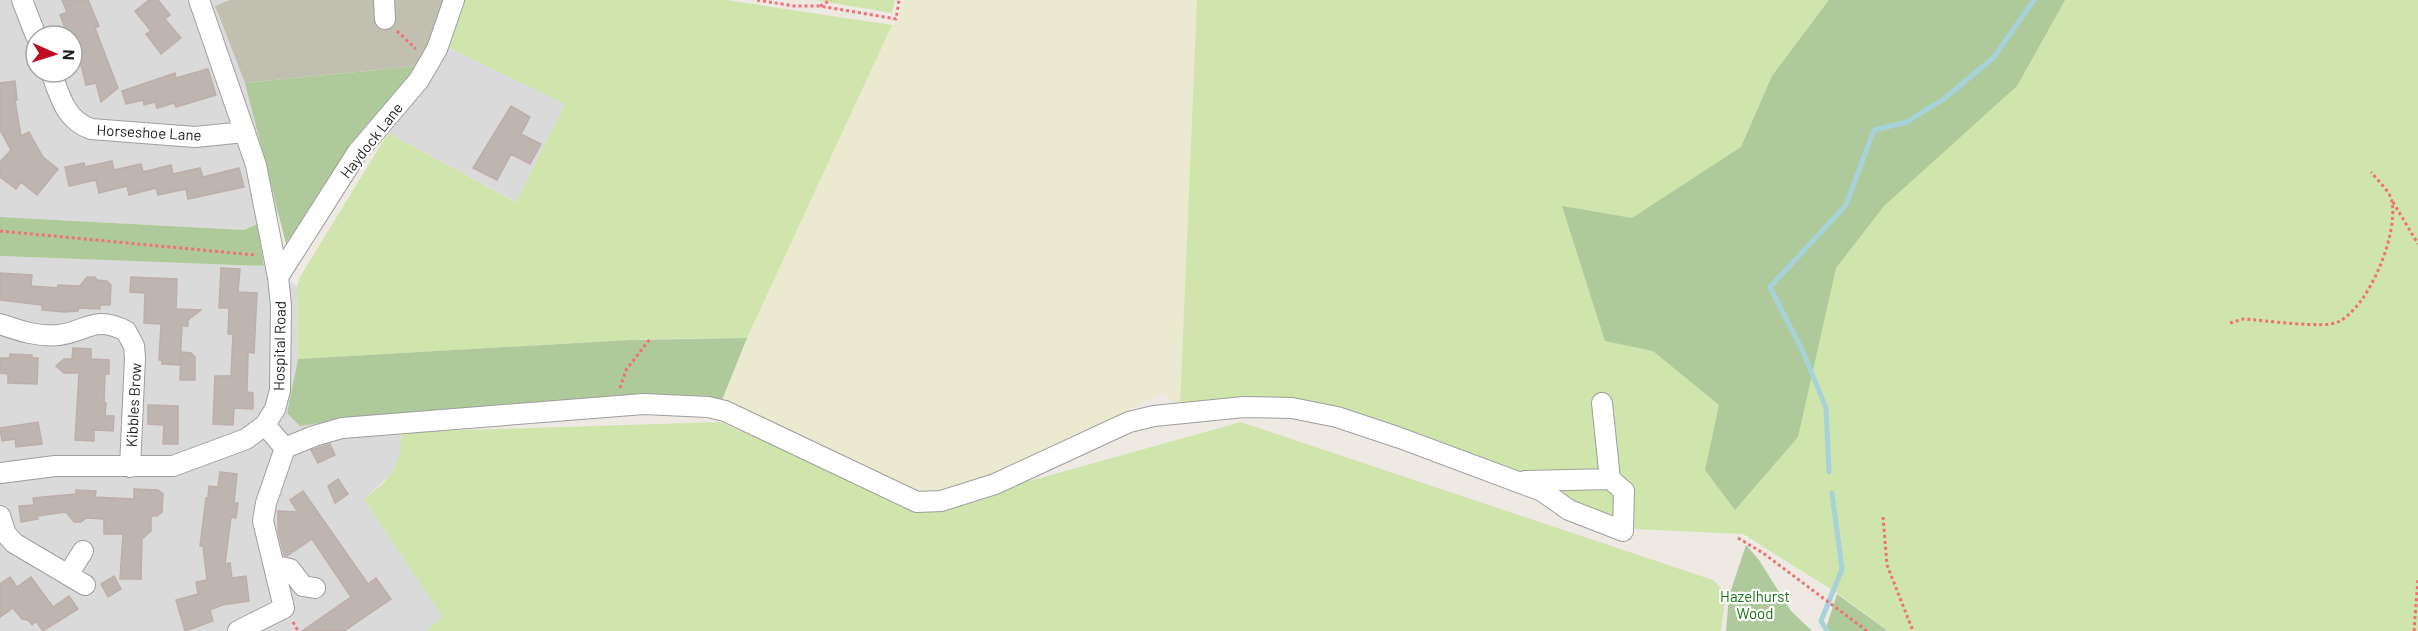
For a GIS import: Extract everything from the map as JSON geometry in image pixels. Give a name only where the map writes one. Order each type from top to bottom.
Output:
[{"type":"street","points":[[22,0],[31,24]]},
{"type":"street","name":"Hospital Road","points":[[0,473],[55,466],[173,466],[203,453],[238,443],[265,424],[275,409],[280,390],[282,305],[278,277],[256,165],[199,0]]},
{"type":"street","name":"Haydock Lane","points":[[278,277],[357,153],[419,80],[448,21],[454,0]]},
{"type":"street","name":"Horseshoe Lane","points":[[56,84],[71,118],[78,124],[91,129],[195,137],[244,132]]},
{"type":"street","name":"Kibbles Brow","points":[[0,324],[36,335],[62,334],[93,324],[126,331],[134,346],[135,358],[130,467]]},
{"type":"street","points":[[238,631],[284,608],[276,566],[265,537],[263,521],[266,503],[285,448],[342,428],[644,404],[708,407],[725,411],[917,502],[941,501],[995,484],[1129,422],[1154,416],[1244,407],[1292,408],[1337,417],[1516,481],[1542,491],[1581,516],[1623,531],[1624,491],[1610,478],[1602,403]]},
{"type":"street","points":[[265,424],[285,448]]},
{"type":"street","points":[[1516,481],[1610,478]]},
{"type":"street","points":[[0,516],[6,534],[14,543],[85,585]]},
{"type":"street","points":[[68,575],[83,551]]},
{"type":"street","points":[[276,566],[290,569],[303,586],[315,588]]},
{"type":"path","points":[[757,0],[794,6],[820,6],[896,19],[899,0]]},
{"type":"path","points":[[820,6],[831,0]]},
{"type":"path","points":[[384,10],[429,63]]},
{"type":"path","points":[[2371,172],[2392,200],[2418,244]]},
{"type":"path","points":[[2230,323],[2242,319],[2323,325],[2338,323],[2350,313],[2376,279],[2386,251],[2392,218],[2392,200]]},
{"type":"path","points":[[0,231],[274,257]]},
{"type":"path","points":[[614,406],[627,370],[650,339]]},
{"type":"path","points":[[1884,517],[1887,565],[1913,631]]},
{"type":"path","points":[[1738,538],[1762,553],[1867,631]]},
{"type":"path","points":[[2414,631],[2418,579]]},
{"type":"shaded area","points":[[0,0],[230,0],[215,7],[245,83],[279,214],[244,230],[0,217]]},
{"type":"shaded area","points":[[230,0],[449,0],[441,23],[418,66],[245,83],[215,6]]},
{"type":"shaded area","points":[[446,46],[565,104],[517,202],[388,133]]},
{"type":"shaded area","points":[[0,256],[264,266],[297,287],[298,359],[287,413],[358,417],[401,414],[401,454],[395,471],[364,499],[444,617],[426,631],[0,631]]},
{"type":"green space","points":[[464,0],[726,0],[892,25],[747,338],[646,339],[298,359],[297,287],[300,277],[388,133],[516,202],[565,104],[446,46]]},
{"type":"green space","points":[[814,0],[895,0],[892,13]]},
{"type":"green space","points":[[904,0],[1197,0],[1180,406],[1169,400],[1164,392],[1004,473],[1037,631],[828,470],[722,400],[747,338],[892,25],[901,15]]},
{"type":"green space","points":[[1197,0],[2418,0],[2418,631],[1889,631],[1837,593],[1743,534],[1633,529],[1483,477],[1327,410],[1180,406]]},
{"type":"green space","points":[[1829,0],[2065,0],[2017,86],[1884,206],[1836,268],[1798,437],[1735,510],[1705,470],[1719,405],[1653,351],[1605,341],[1562,206],[1632,218],[1741,147],[1772,76]]},
{"type":"green space","points":[[418,66],[351,143],[286,244],[245,83]]},
{"type":"green space","points":[[0,217],[244,230],[257,224],[264,266],[0,256]]},
{"type":"green space","points":[[747,338],[722,400],[645,395],[358,417],[300,426],[287,413],[298,359],[630,340]]},
{"type":"green space","points":[[720,422],[922,511],[1241,422],[1713,580],[1726,593],[1721,631],[426,631],[443,617],[364,499],[393,471],[399,455],[402,432]]},
{"type":"green space","name":"Hazelhurst Wood","points":[[1746,545],[1759,560],[1791,611],[1812,631],[1726,631],[1729,596]]},
{"type":"green space","name":"Hazelhurst Wood","points":[[1837,594],[1888,631],[1825,631]]},
{"type":"building","points":[[62,0],[88,0],[99,26],[95,28],[118,88],[101,102],[96,83],[86,85],[84,77],[84,24],[63,24],[60,15],[67,12]]},
{"type":"building","points":[[149,0],[158,0],[170,15],[165,19],[181,38],[161,54],[146,34],[151,31],[135,11]]},
{"type":"building","points":[[208,69],[216,95],[176,107],[174,103],[157,108],[155,102],[144,105],[143,100],[126,104],[122,91],[175,73],[176,78]]},
{"type":"building","points":[[15,81],[17,100],[15,100],[21,136],[29,132],[43,157],[58,169],[37,195],[21,182],[16,189],[0,177],[0,162],[11,150],[0,130],[0,83]]},
{"type":"building","points":[[511,106],[530,117],[521,134],[541,144],[530,164],[511,154],[497,180],[473,168]]},
{"type":"building","points":[[112,161],[114,170],[141,164],[143,172],[171,165],[173,174],[200,168],[203,177],[239,168],[244,187],[188,199],[186,189],[158,195],[156,188],[129,195],[127,186],[99,193],[96,180],[69,186],[65,167],[84,163],[85,167]]},
{"type":"building","points":[[221,268],[240,269],[238,292],[257,293],[254,353],[248,352],[247,392],[253,393],[253,409],[234,408],[233,425],[213,424],[215,376],[231,376],[233,334],[228,334],[229,308],[219,308]]},
{"type":"building","points":[[0,273],[32,275],[31,286],[58,288],[58,285],[80,286],[87,277],[95,277],[111,285],[110,305],[100,305],[100,309],[78,308],[78,311],[65,312],[42,310],[42,305],[0,300]]},
{"type":"building","points":[[131,277],[177,279],[176,309],[201,310],[188,320],[188,326],[182,326],[180,365],[162,364],[162,360],[159,360],[161,324],[144,323],[145,293],[130,292]]},
{"type":"building","points":[[73,348],[91,349],[91,359],[109,360],[109,374],[105,374],[104,403],[106,403],[105,416],[114,416],[113,431],[94,430],[94,441],[75,440],[79,373],[64,373],[56,366],[64,359],[72,359]]},
{"type":"building","points":[[181,352],[191,353],[195,357],[195,380],[180,380]]},
{"type":"building","points":[[10,354],[32,355],[32,358],[38,358],[37,384],[8,383],[8,374],[0,373],[0,358],[10,358]]},
{"type":"building","points":[[148,405],[178,406],[178,444],[163,444],[164,425],[148,424]]},
{"type":"building","points":[[38,422],[42,444],[16,447],[15,439],[2,441],[0,428]]},
{"type":"building","points":[[330,444],[335,455],[318,463],[311,450]]},
{"type":"building","points":[[220,472],[237,474],[234,503],[238,503],[236,518],[231,517],[225,564],[230,563],[232,578],[246,576],[249,601],[222,605],[210,610],[213,621],[185,631],[176,600],[198,594],[196,582],[207,580],[203,546],[200,546],[209,486],[218,487]]},
{"type":"building","points":[[338,479],[348,494],[335,503],[328,486]]},
{"type":"building","points":[[134,489],[158,490],[163,494],[162,512],[157,516],[151,516],[151,531],[142,539],[141,579],[120,579],[123,534],[104,534],[104,519],[86,518],[81,522],[74,522],[66,512],[37,516],[38,519],[21,522],[19,506],[34,505],[33,498],[76,494],[76,490],[96,491],[95,497],[134,499]]},
{"type":"building","points":[[303,491],[368,584],[376,578],[391,599],[344,631],[302,631],[351,597],[312,539],[287,556],[284,555],[278,531],[278,511],[298,512],[290,500]]},
{"type":"building","points":[[114,576],[121,589],[108,597],[101,584]]},
{"type":"building","points":[[10,577],[17,587],[31,577],[53,607],[69,596],[78,609],[43,631],[36,621],[32,625],[28,620],[22,619],[13,608],[0,617],[0,584]]},
{"type":"waterway","points":[[1829,472],[1826,408],[1804,354],[1770,287],[1846,205],[1874,130],[1907,122],[1945,98],[1994,57],[2034,0]]},
{"type":"waterway","points":[[1827,631],[1821,621],[1842,569],[1832,493]]}]
